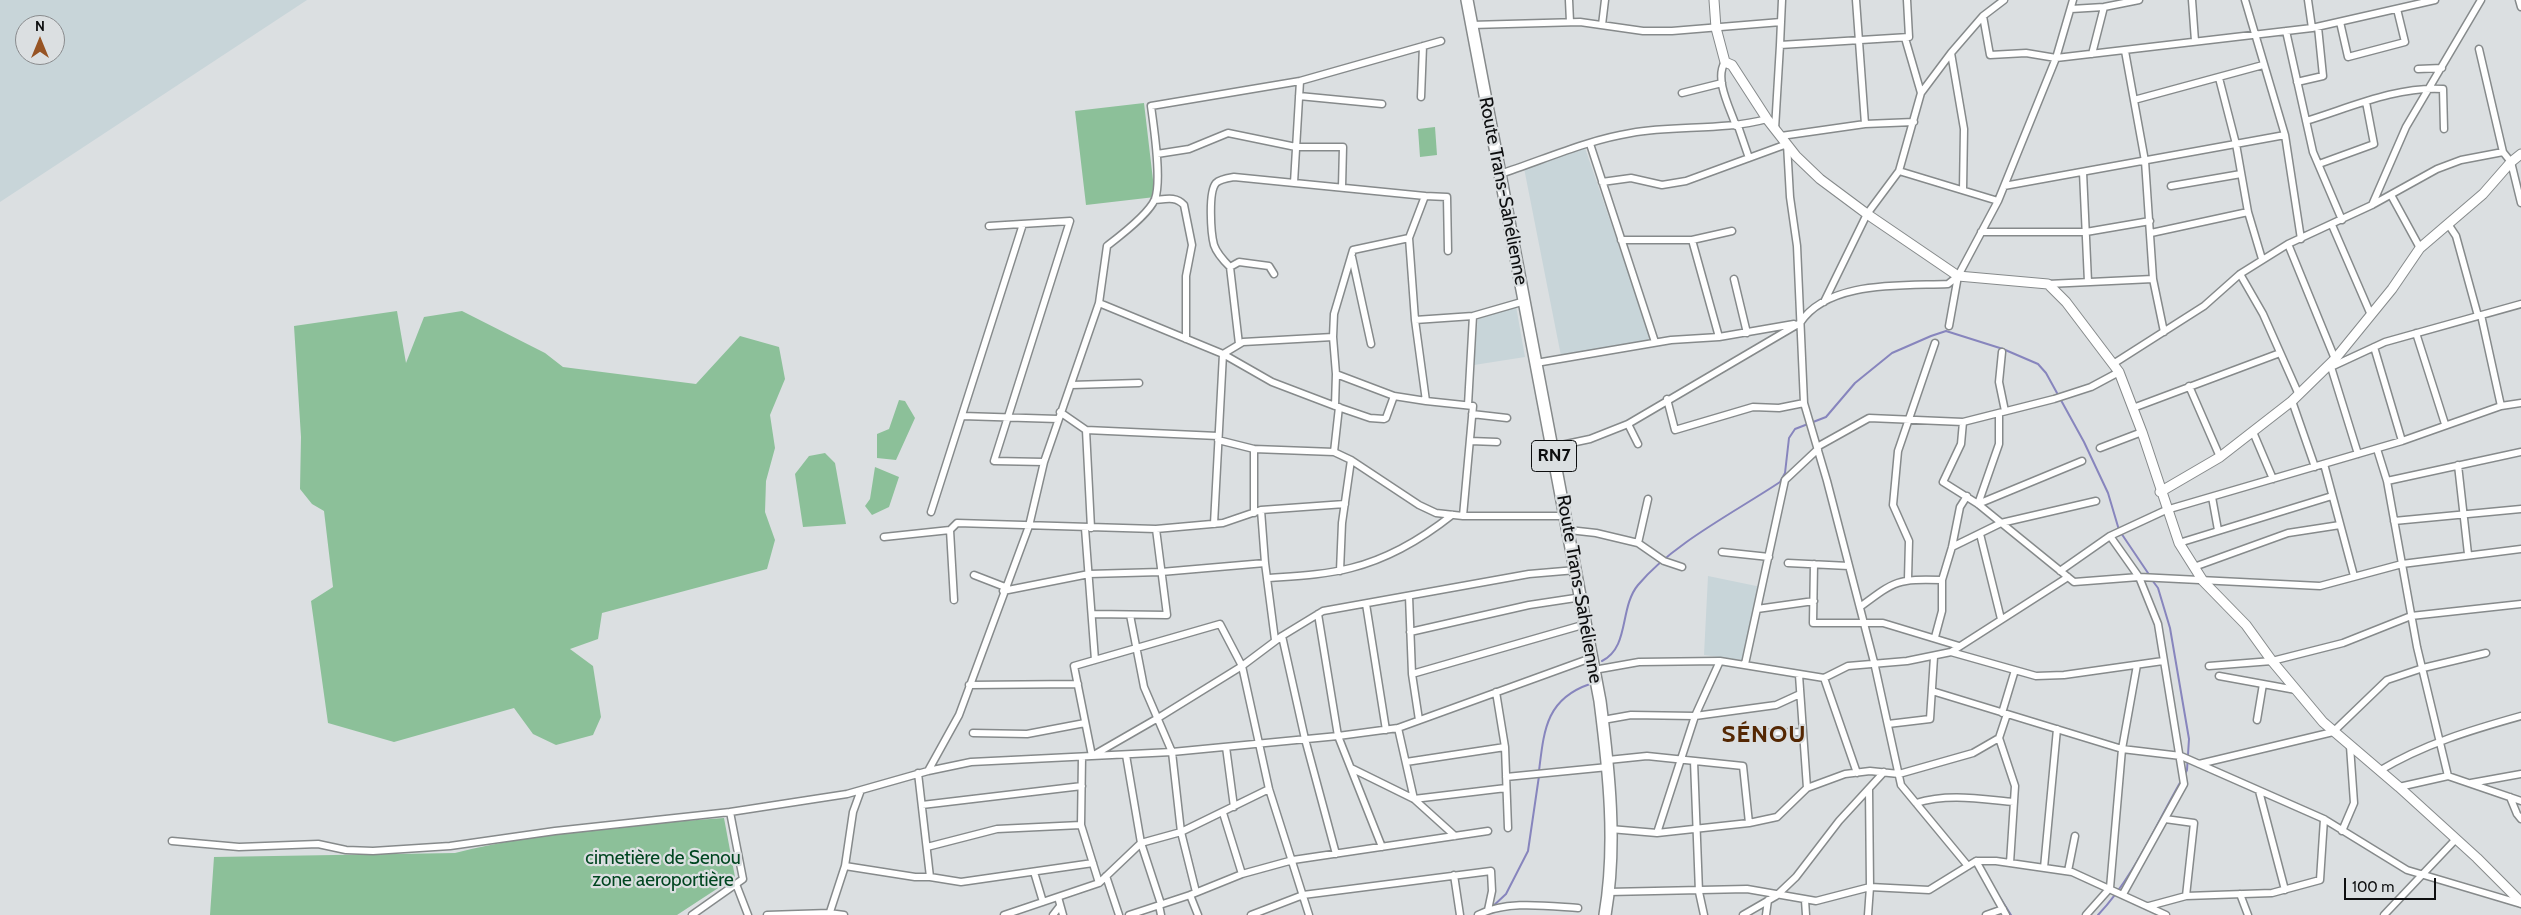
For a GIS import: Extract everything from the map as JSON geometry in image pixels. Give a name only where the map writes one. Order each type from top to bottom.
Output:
[{"type":"highway","name":"Route Trans-Sahélienne","points":[[1466,0],[1582,597],[1603,720],[1608,763],[1610,828],[1608,892],[1605,915]]},
{"type":"street","points":[[1569,0],[1570,22]]},
{"type":"street","points":[[1602,25],[1605,0]]},
{"type":"street","points":[[1714,0],[1716,28],[1725,62],[1721,68],[1722,83],[1749,158]]},
{"type":"street","points":[[1778,132],[1782,0]]},
{"type":"street","points":[[1856,0],[1864,124]]},
{"type":"street","points":[[1780,45],[1909,38],[1907,0]]},
{"type":"street","points":[[1824,302],[1867,214],[1899,171],[1921,93],[1951,52],[1983,16],[2004,0]]},
{"type":"street","points":[[1949,326],[1958,276],[1998,201],[2056,58],[2073,0]]},
{"type":"street","points":[[2071,9],[2104,7],[2139,0]]},
{"type":"street","points":[[2192,0],[2195,41]]},
{"type":"street","points":[[2245,0],[2285,135],[2301,239]]},
{"type":"street","points":[[2297,82],[2323,76],[2308,0]]},
{"type":"street","points":[[1983,16],[1990,55],[2026,53],[2056,58],[2314,28],[2435,0]]},
{"type":"street","points":[[2372,205],[2406,127],[2482,0]]},
{"type":"street","points":[[2520,0],[2521,7]]},
{"type":"street","points":[[2092,54],[2104,7]]},
{"type":"street","points":[[2340,22],[2348,57],[2405,42],[2397,9]]},
{"type":"street","points":[[1471,25],[1570,22],[1643,31],[1716,28],[1781,22]]},
{"type":"street","points":[[2286,31],[2306,121],[2318,164],[2342,220]]},
{"type":"street","points":[[1906,38],[1921,93]]},
{"type":"street","points":[[928,770],[959,715],[1004,589],[1029,526],[1044,462],[1099,303],[1107,246],[1130,229],[1155,200],[1157,154],[1151,106],[1300,81],[1441,41]]},
{"type":"street","points":[[1421,97],[1423,46]]},
{"type":"street","points":[[2479,49],[2504,152],[2511,162],[2521,202]]},
{"type":"street","points":[[2125,51],[2145,161],[2153,279],[2164,332]]},
{"type":"street","points":[[1951,52],[1964,129],[1963,190]]},
{"type":"street","points":[[1725,62],[1732,65],[1767,119],[1787,144],[1820,179],[1867,214],[1958,276],[2048,284],[2153,279]]},
{"type":"street","points":[[2134,100],[2263,65]]},
{"type":"street","points":[[2418,69],[2442,68]]},
{"type":"street","points":[[2219,78],[2236,144],[2248,212],[2262,259]]},
{"type":"street","points":[[1294,183],[1300,81]]},
{"type":"street","points":[[1682,93],[1722,83]]},
{"type":"street","points":[[2306,121],[2366,102],[2430,88],[2442,89],[2444,129]]},
{"type":"street","points":[[1299,96],[1382,104]]},
{"type":"street","points":[[2318,164],[2374,144],[2366,102]]},
{"type":"street","points":[[1500,174],[1590,144],[1631,133],[1737,126],[1767,119]]},
{"type":"street","points":[[1778,132],[1864,124],[1914,122]]},
{"type":"street","points":[[1157,154],[1189,149],[1228,133],[1296,147],[1342,147],[1342,187]]},
{"type":"street","points":[[2004,186],[2285,135]]},
{"type":"street","points":[[1590,144],[1655,342]]},
{"type":"street","points":[[1602,182],[1631,178],[1662,185],[1686,182],[1787,144]]},
{"type":"street","points":[[1787,144],[1790,197],[1797,246],[1804,403],[1812,426],[1864,622],[1901,785],[1968,866]]},
{"type":"street","points":[[2113,364],[2204,306],[2240,274],[2288,244],[2372,205],[2436,169],[2461,160],[2504,152]]},
{"type":"street","points":[[2160,492],[2220,457],[2296,398],[2332,364],[2420,248],[2483,194],[2511,162],[2521,154]]},
{"type":"street","points":[[1899,171],[1998,201]]},
{"type":"street","points":[[2083,172],[2088,282]]},
{"type":"street","points":[[2171,186],[2241,174]]},
{"type":"street","points":[[1239,344],[1230,267],[1214,246],[1212,190],[1216,183],[1234,177],[1447,198],[1448,251]]},
{"type":"street","points":[[2391,195],[2420,248]]},
{"type":"street","points":[[1425,196],[1409,238],[1415,320],[1426,402]]},
{"type":"street","points":[[1155,200],[1173,198],[1180,200],[1184,205],[1192,245],[1186,276],[1186,339]]},
{"type":"street","points":[[2151,233],[2248,212]]},
{"type":"street","points":[[989,226],[1070,221],[994,461],[1044,462]]},
{"type":"street","points":[[1981,232],[2086,232],[2150,221]]},
{"type":"street","points":[[931,512],[1023,224]]},
{"type":"street","points":[[2448,224],[2456,236],[2479,316],[2501,406]]},
{"type":"street","points":[[2332,225],[2371,315]]},
{"type":"street","points":[[1621,240],[1692,240],[1732,231]]},
{"type":"street","points":[[1334,452],[1337,407],[1332,337],[1334,314],[1351,256],[1354,248],[1409,238]]},
{"type":"street","points":[[1692,240],[1719,337]]},
{"type":"street","points":[[2288,244],[2332,364],[2358,454]]},
{"type":"street","points":[[1351,256],[1371,344]]},
{"type":"street","points":[[1230,267],[1239,262],[1269,266],[1274,274]]},
{"type":"street","points":[[2240,274],[2263,314],[2280,353],[2296,398],[2315,467]]},
{"type":"street","points":[[1552,447],[1590,439],[1628,424],[1667,399],[1800,323],[1806,314],[1824,302],[1854,290],[1884,286],[1948,284],[1958,276]]},
{"type":"street","points":[[1734,279],[1747,333]]},
{"type":"street","points":[[2048,284],[2066,302],[2119,372],[2142,432],[2160,492],[2178,542],[2203,581],[2246,625],[2272,661],[2333,732],[2399,787],[2456,839],[2521,903]]},
{"type":"street","points":[[1415,320],[1473,316],[1525,301]]},
{"type":"street","points":[[1099,303],[1223,354],[1272,382],[1370,418],[1386,418],[1394,396]]},
{"type":"street","points":[[2332,364],[2416,333],[2521,304]]},
{"type":"street","points":[[1468,405],[1473,316]]},
{"type":"street","points":[[1536,363],[1655,342],[1719,337],[1800,323]]},
{"type":"street","points":[[2416,333],[2445,424]]},
{"type":"street","points":[[1223,354],[1243,342],[1332,337]]},
{"type":"street","points":[[1908,579],[1909,541],[1893,505],[1898,450],[1935,343]]},
{"type":"street","points":[[2374,347],[2402,441]]},
{"type":"street","points":[[1978,504],[1999,444],[2002,412],[1999,382],[2002,352]]},
{"type":"street","points":[[2133,408],[2280,353]]},
{"type":"street","points":[[1214,524],[1223,354]]},
{"type":"street","points":[[1745,664],[1785,480],[1818,448],[1869,418],[1963,422],[2091,387],[2119,372]]},
{"type":"street","points":[[1336,374],[1394,396],[1426,402],[1473,406],[1463,516]]},
{"type":"street","points":[[1071,385],[1139,384]]},
{"type":"street","points":[[2189,386],[2220,457]]},
{"type":"street","points":[[1667,399],[1674,430],[1753,407],[1779,408],[1804,403]]},
{"type":"street","points":[[2060,571],[2110,536],[2166,510],[2402,441],[2445,424],[2501,406],[2521,402]]},
{"type":"street","points":[[1060,412],[1086,430],[1218,438],[1254,449],[1334,452],[1351,460],[1419,505],[1436,513],[1463,516],[1566,516]]},
{"type":"street","points":[[1472,414],[1507,418]]},
{"type":"street","points":[[962,416],[1058,419]]},
{"type":"street","points":[[1963,422],[1961,444],[1943,482],[1978,504],[2074,582],[2139,577],[2320,586],[2402,564],[2468,554],[2521,549]]},
{"type":"street","points":[[1628,424],[1638,444]]},
{"type":"street","points":[[1086,430],[1089,574],[1095,660]]},
{"type":"street","points":[[2100,448],[2142,432]]},
{"type":"street","points":[[2253,432],[2273,479]]},
{"type":"street","points":[[1470,441],[1497,442]]},
{"type":"street","points":[[2377,448],[2387,481],[2411,616],[2448,776]]},
{"type":"street","points":[[1254,449],[1254,513]]},
{"type":"street","points":[[2387,481],[2521,452]]},
{"type":"street","points":[[1340,571],[1344,504],[1351,460]]},
{"type":"street","points":[[1978,504],[2082,461]]},
{"type":"street","points":[[2324,464],[2354,576]]},
{"type":"street","points":[[2458,465],[2468,554]]},
{"type":"street","points":[[1935,637],[1942,611],[1942,580],[1952,547],[1960,507],[1967,496]]},
{"type":"street","points":[[2178,542],[2332,496]]},
{"type":"street","points":[[2212,497],[2218,530]]},
{"type":"street","points":[[1638,543],[1648,499]]},
{"type":"street","points":[[1952,547],[2001,523],[2096,501]]},
{"type":"street","points":[[884,536],[950,530],[957,522],[1156,529],[1214,524],[1261,510],[1344,504]]},
{"type":"street","points":[[1261,510],[1265,563],[1276,640]]},
{"type":"street","points":[[2394,521],[2521,510]]},
{"type":"street","points":[[1267,578],[1340,571],[1384,556],[1432,531],[1452,515]]},
{"type":"street","points":[[2194,567],[2288,534],[2340,525]]},
{"type":"street","points":[[1092,614],[1167,615],[1156,529]]},
{"type":"street","points":[[950,530],[954,600]]},
{"type":"street","points":[[1569,530],[1596,533],[1638,543],[1664,561],[1682,567]]},
{"type":"street","points":[[1980,534],[2002,619]]},
{"type":"street","points":[[2110,536],[2139,577],[2158,624],[2184,784],[2123,894]]},
{"type":"street","points":[[1722,552],[1769,558]]},
{"type":"street","points":[[974,575],[1004,589],[1089,574],[1161,572],[1265,563]]},
{"type":"street","points":[[1788,563],[1849,566]]},
{"type":"street","points":[[1814,564],[1813,624],[1884,623],[1935,637],[1959,646]]},
{"type":"street","points":[[1092,756],[1242,666],[1276,640],[1323,611],[1529,574],[1576,570]]},
{"type":"street","points":[[172,841],[239,847],[318,844],[346,850],[387,851],[450,846],[555,831],[730,812],[861,790],[928,770],[971,762],[1172,752],[1338,736],[1398,728],[1496,692],[1593,664],[1720,661],[1824,678],[1848,666],[1934,657],[1951,652],[2068,578]]},
{"type":"street","points":[[1860,607],[1893,583],[1908,579],[1942,580]]},
{"type":"street","points":[[1409,596],[1412,674],[1419,720]]},
{"type":"street","points":[[1410,632],[1529,605],[1582,597]]},
{"type":"street","points":[[1757,609],[1814,601]]},
{"type":"street","points":[[1366,604],[1386,730]]},
{"type":"street","points":[[2209,666],[2272,661],[2343,643],[2411,616],[2521,604]]},
{"type":"street","points":[[1318,614],[1338,736],[1382,847]]},
{"type":"street","points":[[1130,615],[1144,687],[1172,752],[1181,832],[1198,915]]},
{"type":"street","points":[[1092,756],[1074,666],[1220,624],[1242,666],[1269,789],[1309,915]]},
{"type":"street","points":[[1412,674],[1586,624]]},
{"type":"street","points":[[1282,636],[1305,739],[1336,854]]},
{"type":"street","points":[[1951,652],[2036,676],[2064,675],[2164,661]]},
{"type":"street","points":[[2199,764],[2333,732],[2387,680],[2423,668],[2486,653]]},
{"type":"street","points":[[1888,724],[1930,719],[1934,657]]},
{"type":"street","points":[[1656,833],[1695,716],[1720,661]]},
{"type":"street","points":[[2086,915],[2110,888],[2122,749],[2137,665]]},
{"type":"street","points":[[2010,863],[2014,786],[1999,738],[2015,670]]},
{"type":"street","points":[[1798,675],[1807,788]]},
{"type":"street","points":[[2219,676],[2296,690]]},
{"type":"street","points":[[1824,678],[1857,773]]},
{"type":"street","points":[[969,685],[1078,684]]},
{"type":"street","points":[[2258,720],[2263,684]]},
{"type":"street","points":[[1932,691],[2122,749],[2180,756],[2324,819],[2407,870],[2521,903]]},
{"type":"street","points":[[1496,692],[1504,746],[1508,828]]},
{"type":"street","points":[[1603,720],[1631,715],[1695,716],[1776,705],[1800,694]]},
{"type":"street","points":[[2379,770],[2410,752],[2465,731],[2521,716]]},
{"type":"street","points":[[973,733],[1027,734],[1085,723]]},
{"type":"street","points":[[1398,728],[1414,799]]},
{"type":"street","points":[[2044,868],[2057,729]]},
{"type":"street","points":[[1755,734],[1803,732]]},
{"type":"street","points":[[1610,828],[1656,833],[1750,823],[1777,817],[1807,788],[1845,774],[1884,772],[1899,774],[1973,753],[1999,738]]},
{"type":"street","points":[[1226,746],[1234,807]]},
{"type":"street","points":[[1406,762],[1504,746]]},
{"type":"street","points":[[2342,831],[2354,802],[2350,746]]},
{"type":"street","points":[[1126,755],[1141,842],[1160,905],[1161,915]]},
{"type":"street","points":[[1506,777],[1647,756],[1744,766],[1750,823]]},
{"type":"street","points":[[1082,757],[1082,825],[1099,883]]},
{"type":"street","points":[[1694,761],[1699,892],[1704,915]]},
{"type":"street","points":[[1351,768],[1414,799],[1455,836]]},
{"type":"street","points":[[1743,915],[1776,896],[1796,877],[1839,821],[1884,772]]},
{"type":"street","points":[[918,773],[930,877]]},
{"type":"street","points":[[2470,783],[2521,774]]},
{"type":"street","points":[[2399,787],[2448,776],[2521,801]]},
{"type":"street","points":[[922,805],[1082,786]]},
{"type":"street","points":[[1414,799],[1506,788]]},
{"type":"street","points":[[1004,915],[1099,883],[1141,842],[1181,832],[1269,789]]},
{"type":"street","points":[[1868,915],[1870,887],[1869,789]]},
{"type":"street","points":[[829,914],[845,866],[853,812],[861,790]]},
{"type":"street","points":[[2259,791],[2285,890]]},
{"type":"street","points":[[1916,803],[1932,798],[1962,797],[2014,802]]},
{"type":"street","points":[[2510,797],[2516,814],[2521,819]]},
{"type":"street","points":[[692,915],[743,879],[730,812]]},
{"type":"street","points":[[1223,813],[1242,874]]},
{"type":"street","points":[[2165,819],[2194,823],[2186,896]]},
{"type":"street","points":[[2149,906],[2186,896],[2272,893],[2320,880],[2324,819]]},
{"type":"street","points":[[927,847],[997,829],[1082,825]]},
{"type":"street","points":[[1129,915],[1193,894],[1242,874],[1293,860],[1488,831]]},
{"type":"street","points":[[2068,872],[2075,836]]},
{"type":"street","points":[[2384,915],[2456,839]]},
{"type":"street","points":[[1976,861],[2005,912],[1986,915]]},
{"type":"street","points":[[1608,892],[1699,892],[1747,889],[1776,896],[1816,901],[1870,887],[1930,890],[1976,861],[2010,863],[2068,872],[2110,888],[2166,915]]},
{"type":"street","points":[[845,866],[960,882],[1093,863]]},
{"type":"street","points":[[1251,915],[1303,895],[1491,871],[1492,891],[1488,910]]},
{"type":"street","points":[[1034,872],[1043,902]]},
{"type":"street","points":[[1454,875],[1460,915]]},
{"type":"street","points":[[1106,876],[1119,915]]},
{"type":"street","points":[[736,884],[748,915]]},
{"type":"street","points":[[2240,894],[2248,915]]},
{"type":"street","points":[[1058,897],[1063,915]]},
{"type":"street","points":[[1766,915],[1768,900]]},
{"type":"street","points":[[1805,900],[1806,915]]},
{"type":"street","points":[[1053,915],[1060,906]]},
{"type":"street","points":[[1478,915],[1488,910],[1526,906],[1578,908]]},
{"type":"street","points":[[767,915],[844,915]]},
{"type":"shaded area","points":[[0,0],[307,0],[0,202]]},
{"type":"shaded area","points":[[1585,148],[1651,339],[1561,356],[1524,168]]},
{"type":"shaded area","points":[[1516,306],[1525,357],[1474,365],[1478,316]]},
{"type":"shaded area","points":[[1708,576],[1766,588],[1749,661],[1704,655]]},
{"type":"green space","points":[[1144,103],[1155,197],[1086,205],[1075,111]]},
{"type":"green space","points":[[1435,127],[1437,155],[1420,157],[1418,129]]},
{"type":"green space","points":[[397,311],[406,363],[424,317],[462,311],[545,353],[563,367],[696,384],[740,336],[779,347],[785,379],[770,415],[775,448],[766,481],[765,512],[775,540],[767,569],[602,613],[598,639],[570,649],[593,666],[601,717],[593,735],[556,745],[533,734],[514,708],[394,742],[328,723],[311,601],[333,587],[324,511],[312,504],[300,489],[301,437],[294,326]]},
{"type":"green space","points":[[899,400],[905,401],[915,418],[896,460],[877,458],[877,434],[889,429]]},
{"type":"green space","points":[[825,453],[835,463],[846,524],[803,527],[795,474],[809,456]]},
{"type":"green space","points":[[875,467],[899,477],[889,507],[872,515],[865,506],[870,499]]},
{"type":"green space","name":"cimetière de Senou zone aeroportière","points":[[724,818],[735,877],[677,915],[210,915],[214,857],[455,853],[488,845],[555,834],[623,826]]},
{"type":"waterway","points":[[1602,661],[1611,655],[1617,646],[1632,594],[1652,570],[1686,542],[1780,482],[1785,473],[1789,438],[1795,429],[1826,417],[1855,383],[1892,353],[1946,331],[2003,349],[2038,364],[2046,373],[2084,442],[2108,493],[2119,530],[2150,576]]},
{"type":"waterway","points":[[2152,580],[2158,588],[2170,628],[2189,739],[2187,770],[2185,774]]},
{"type":"waterway","points":[[1539,771],[1546,729],[1556,707],[1575,690],[1590,684]]},
{"type":"waterway","points":[[1491,908],[1506,894],[1528,851],[1539,776]]},
{"type":"waterway","points":[[2098,915],[2123,884],[2133,868],[2181,781]]},
{"type":"waterway","points":[[1999,896],[2011,915]]},
{"type":"district","name":"SÉNOU","points":[[1764,735]]}]
